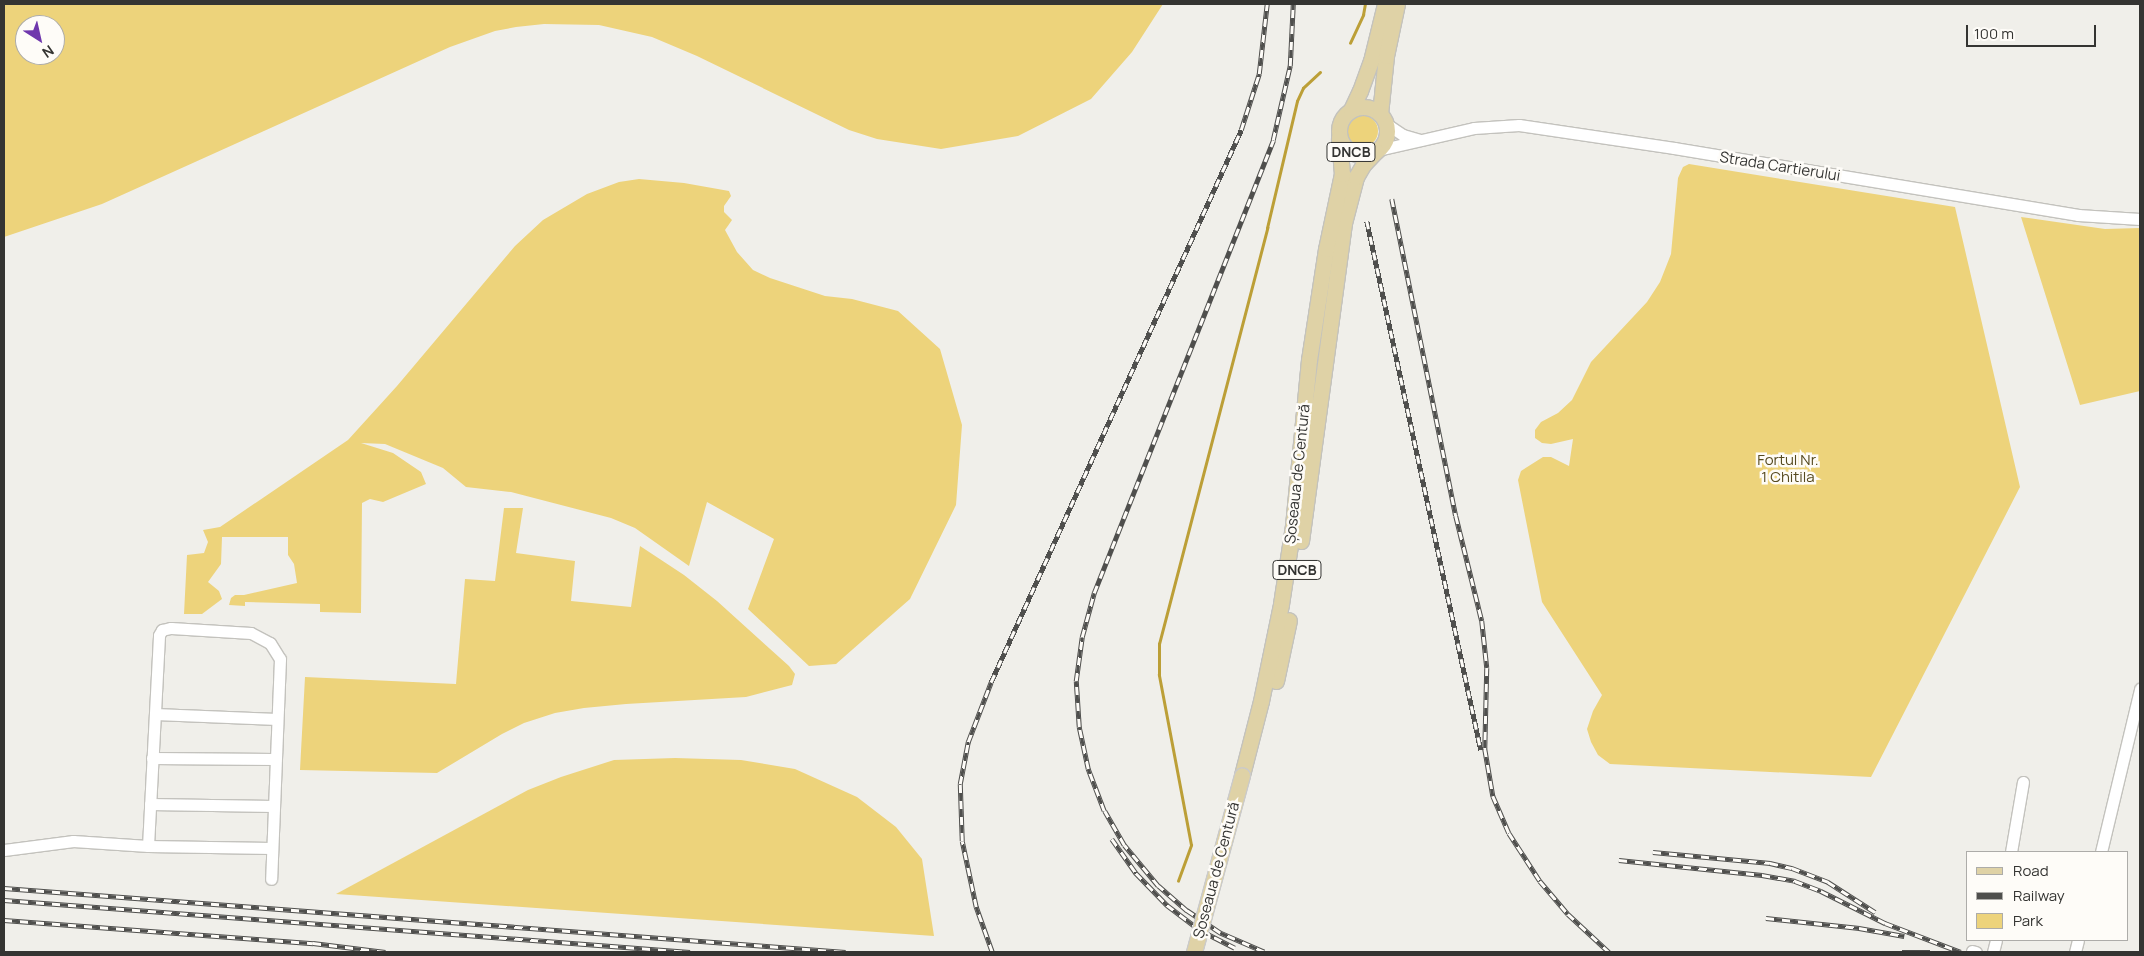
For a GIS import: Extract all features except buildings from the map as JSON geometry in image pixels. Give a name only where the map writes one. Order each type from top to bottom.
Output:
[{"type":"main road","name":"Șoseaua de Centură","points":[[1194,952],[1247,776],[1284,584],[1293,526],[1309,360],[1326,249],[1342,174],[1339,124],[1351,110],[1360,91],[1371,61],[1385,4]]},
{"type":"main road","name":"Șoseaua de Centură","points":[[1203,952],[1289,618],[1344,223],[1356,177],[1363,165],[1377,151],[1387,133],[1382,118],[1386,56],[1397,4]]},
{"type":"main road","points":[[1351,110],[1369,108],[1382,118]]},
{"type":"main road","name":"DNCB","points":[[1339,138],[1348,150],[1354,154],[1362,156],[1377,151]]},
{"type":"street","points":[[1382,118],[1403,135],[1420,140]]},
{"type":"street","name":"Strada Cartierului","points":[[1377,151],[1495,125],[1546,128],[2078,215],[2140,219]]},
{"type":"street","points":[[148,846],[159,635],[167,628],[243,631],[258,635],[270,643],[280,659],[274,760],[271,879]]},
{"type":"street","points":[[2101,851],[2140,689]]},
{"type":"street","points":[[155,714],[277,719]]},
{"type":"street","points":[[152,758],[274,760]]},
{"type":"street","points":[[2011,851],[2023,782]]},
{"type":"street","points":[[150,804],[273,806]]},
{"type":"street","points":[[4,850],[72,841],[148,846],[271,848]]},
{"type":"green space","points":[[4,4],[1163,4],[1132,52],[1091,99],[1018,136],[941,149],[877,139],[849,130],[697,56],[652,37],[599,25],[544,24],[495,31],[450,47],[102,204],[4,237]]},
{"type":"green space","points":[[1362,115],[1374,119],[1378,131],[1374,143],[1362,147],[1350,143],[1346,131],[1350,119]]},
{"type":"green space","name":"Fortul Nr. 1 Chitila","points":[[1689,164],[1955,207],[2020,487],[1871,777],[1610,764],[1598,755],[1587,729],[1593,711],[1602,695],[1542,602],[1518,480],[1521,471],[1543,457],[1551,457],[1569,466],[1573,439],[1551,444],[1542,443],[1535,438],[1535,430],[1541,422],[1558,413],[1572,400],[1591,362],[1647,302],[1660,282],[1671,254],[1678,178],[1683,167]]},
{"type":"green space","points":[[639,179],[684,183],[729,191],[731,196],[724,206],[724,212],[732,220],[725,230],[737,252],[753,270],[770,278],[825,296],[852,299],[898,311],[940,349],[962,425],[956,505],[910,599],[836,664],[809,666],[748,609],[774,539],[707,502],[689,566],[635,528],[611,518],[511,492],[466,487],[443,468],[385,444],[361,443],[393,453],[421,472],[426,484],[383,502],[370,499],[362,503],[361,613],[320,612],[320,604],[245,602],[245,606],[229,605],[231,598],[235,595],[244,595],[297,583],[294,564],[288,555],[288,537],[222,537],[221,564],[208,582],[219,591],[222,599],[202,614],[184,614],[187,555],[204,553],[208,542],[203,530],[220,527],[348,440],[397,386],[515,246],[543,220],[587,194],[619,182]]},
{"type":"green space","points":[[2021,217],[2105,229],[2140,228],[2140,391],[2080,405]]},
{"type":"green space","points":[[504,508],[523,508],[516,553],[575,561],[571,601],[631,607],[640,546],[684,575],[717,601],[789,666],[795,674],[792,685],[746,697],[626,704],[555,713],[524,723],[502,734],[437,773],[300,770],[305,677],[456,684],[465,579],[495,581]]},
{"type":"green space","points":[[675,758],[741,760],[795,769],[857,797],[896,827],[922,859],[934,936],[336,894],[528,790],[614,760]]},
{"type":"waterway","points":[[1350,43],[1363,15],[1365,4]]},
{"type":"waterway","points":[[1178,881],[1191,845],[1159,675],[1159,644],[1267,228],[1297,101],[1303,88],[1320,72]]},
{"type":"railway","points":[[992,952],[976,907],[962,841],[960,784],[968,742],[991,682],[1241,130],[1259,74],[1267,4]]},
{"type":"railway","points":[[1264,952],[1220,933],[1187,911],[1158,886],[1124,845],[1104,811],[1088,769],[1079,727],[1076,681],[1082,637],[1094,593],[1273,140],[1290,66],[1293,4]]},
{"type":"railway","points":[[1392,199],[1456,516],[1482,621],[1487,668],[1485,749],[1493,796],[1509,833],[1540,881],[1568,914],[1609,952]]},
{"type":"railway","points":[[1367,221],[1481,750]]},
{"type":"railway","points":[[1112,839],[1136,873],[1167,905],[1200,930],[1235,948]]},
{"type":"railway","points":[[1653,852],[1770,863],[1792,868],[1828,882],[1875,912]]},
{"type":"railway","points":[[1619,860],[1762,875],[1795,881],[1821,891],[1885,923],[1961,952]]},
{"type":"railway","points":[[4,888],[846,952]]},
{"type":"railway","points":[[4,900],[690,952]]},
{"type":"railway","points":[[1766,918],[1859,928],[1904,936]]},
{"type":"railway","points":[[4,920],[313,943],[385,952]]},
{"type":"railway","points":[[1902,952],[1930,952]]}]
